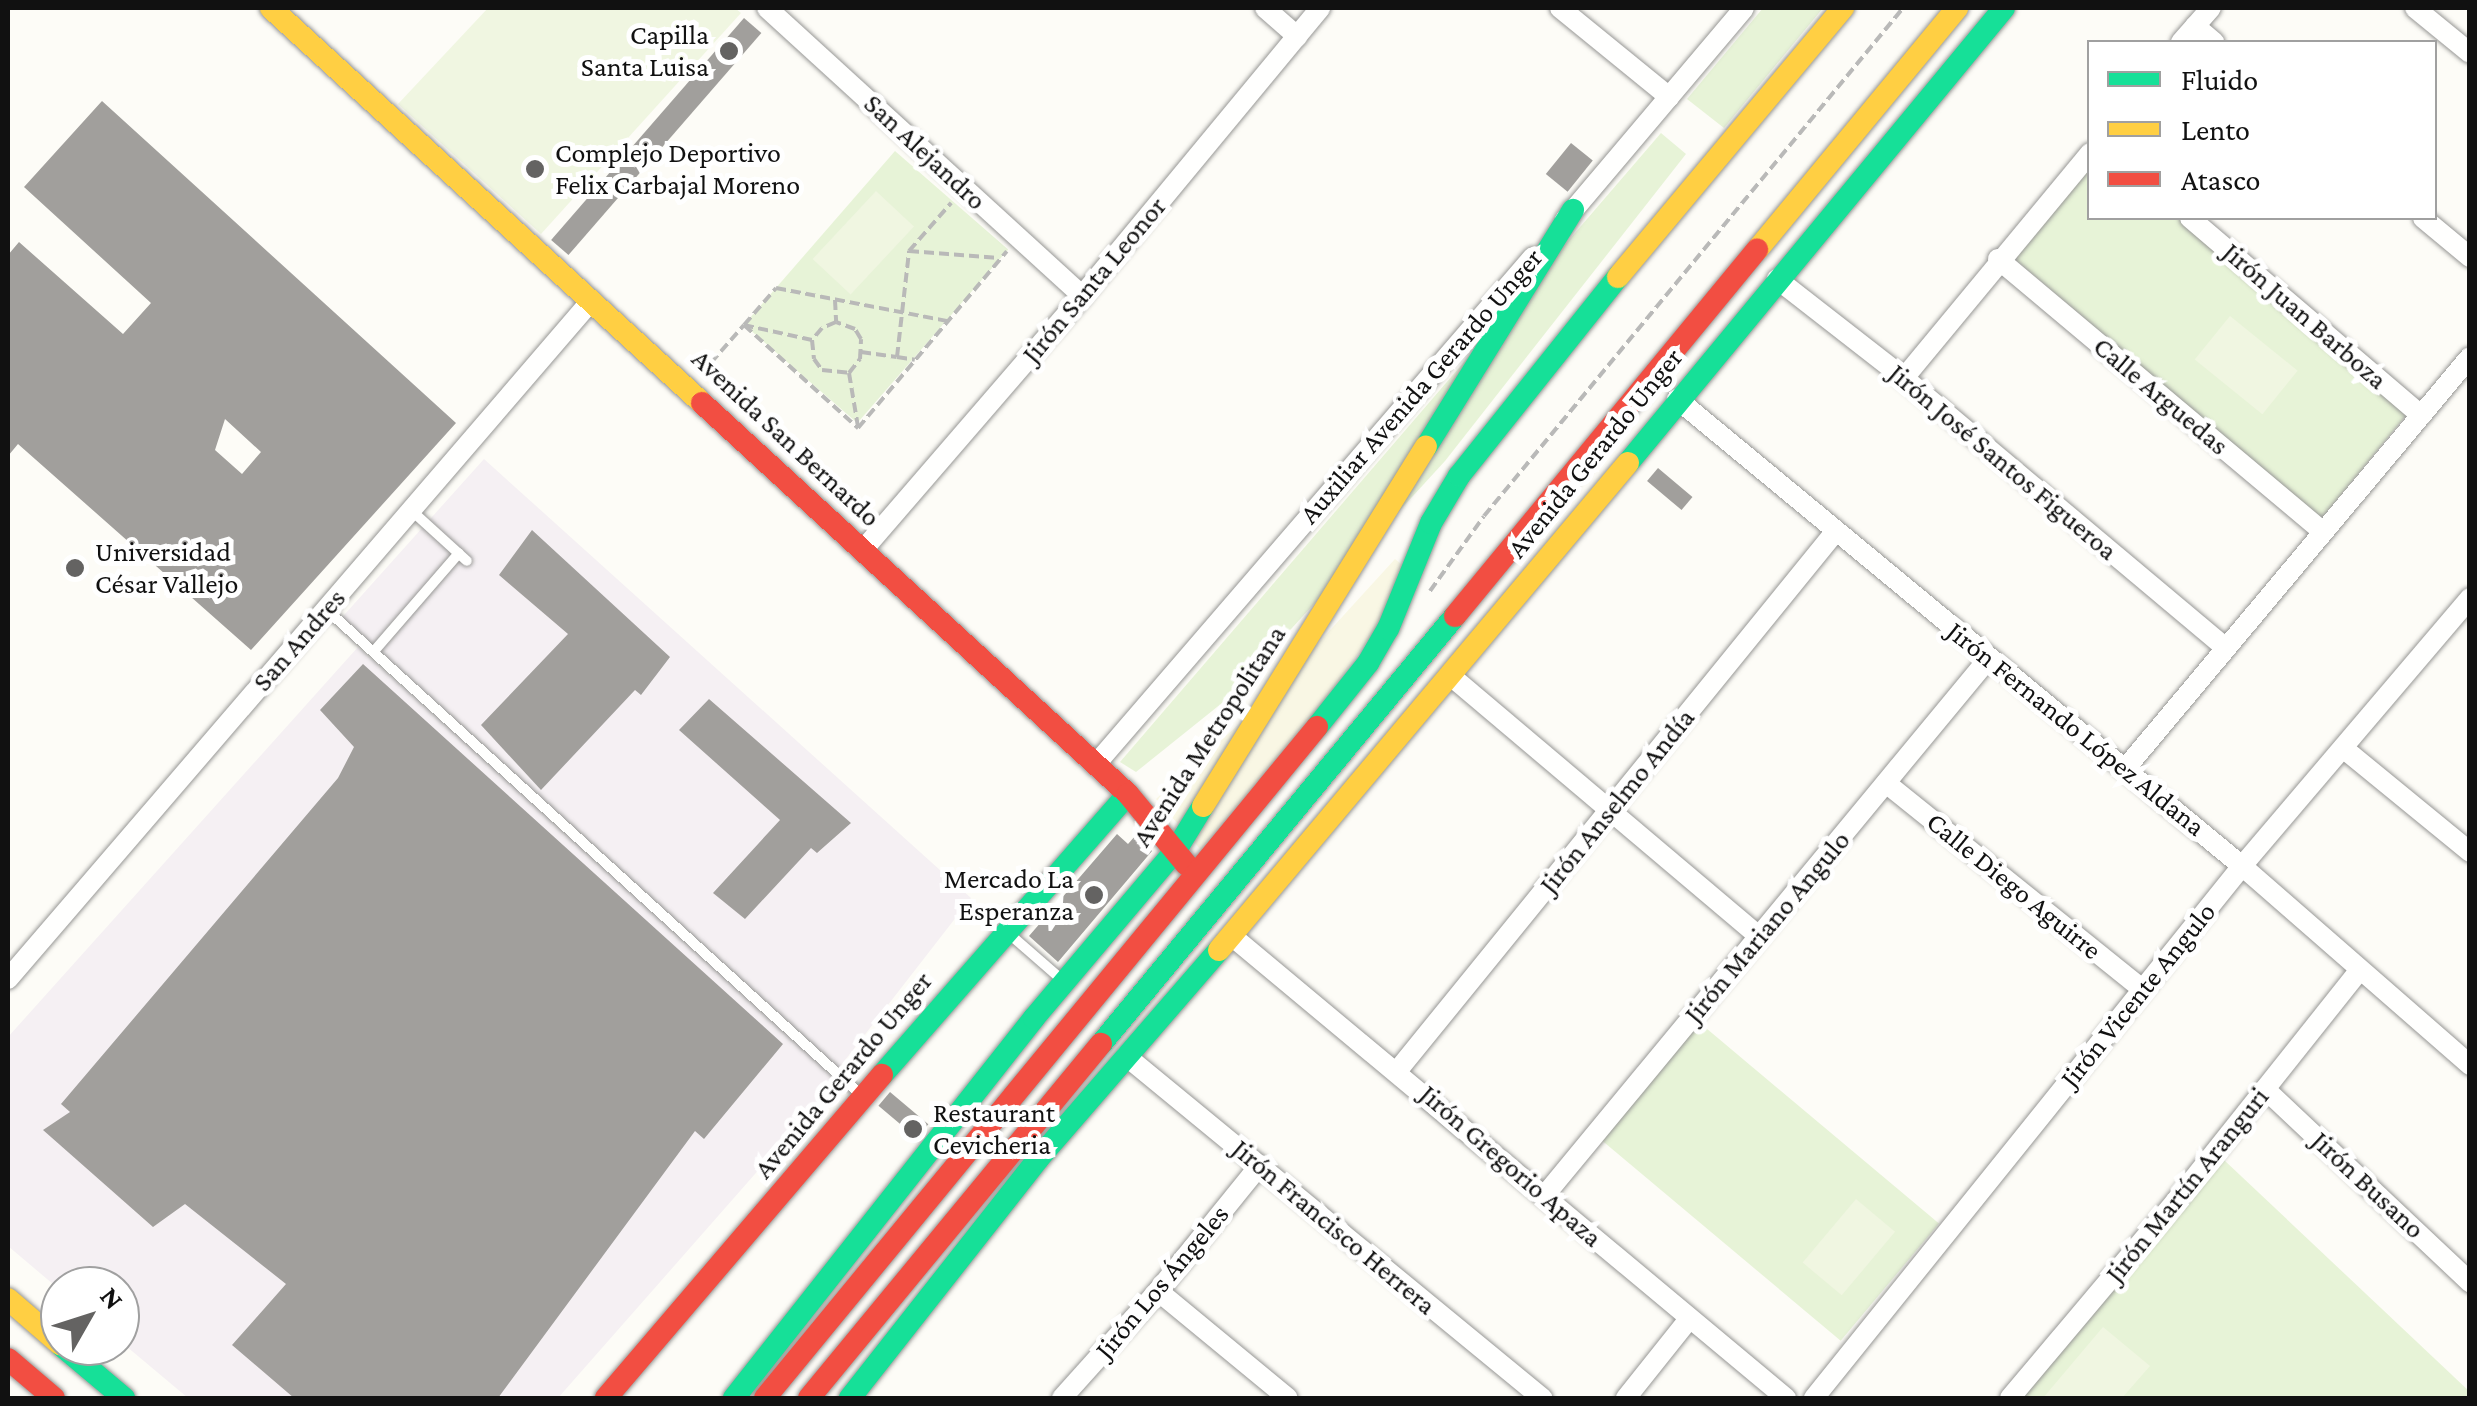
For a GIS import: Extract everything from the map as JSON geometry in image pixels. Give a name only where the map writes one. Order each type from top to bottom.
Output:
[{"type":"street","name":"San Alejandro","points":[[767,8],[1082,296]]},
{"type":"street","points":[[1265,8],[1297,36]]},
{"type":"street","name":"Jirón Santa Leonor","points":[[863,550],[1082,296],[1320,8]]},
{"type":"street","points":[[1560,8],[1670,97]]},
{"type":"street","name":"Auxiliar Avenida Gerardo Unger","points":[[1096,764],[1744,8]]},
{"type":"street","points":[[766,1398],[1368,663],[1388,629],[1426,534],[1459,476],[1843,8]]},
{"type":"street","name":"Avenida Gerardo Unger","points":[[1211,910],[1957,8]]},
{"type":"street","name":"Avenida Gerardo Unger","points":[[1233,936],[2004,8]]},
{"type":"street","points":[[2188,34],[2210,8]]},
{"type":"street","points":[[2414,8],[2470,53]]},
{"type":"street","name":"Avenida San Bernardo","points":[[275,9],[1128,794],[1176,850],[1211,910],[1233,936]]},
{"type":"street","points":[[1901,74],[1974,42]]},
{"type":"street","points":[[1904,378],[1998,259],[2087,156]]},
{"type":"street","name":"Avenida Metropolitana","points":[[734,1398],[1064,982],[1176,850],[1573,210]]},
{"type":"street","name":"Jirón Juan Barboza","points":[[2192,220],[2420,415]]},
{"type":"street","points":[[2425,220],[2470,257]]},
{"type":"street","name":"Calle Arguedas","points":[[1998,259],[2322,532]]},
{"type":"street","name":"Jirón José Santos Figueroa","points":[[1777,279],[1904,378],[2226,648]]},
{"type":"street","name":"San Andres","points":[[8,979],[591,301]]},
{"type":"street","points":[[2125,769],[2470,356]]},
{"type":"street","name":"Jirón Fernando López Aldana","points":[[1677,399],[2242,866],[2470,1066]]},
{"type":"street","name":"Jirón Anselmo Andía","points":[[1398,1070],[1835,532]]},
{"type":"street","name":"Jirón Vicente Angulo","points":[[1814,1398],[2242,866],[2470,598]]},
{"type":"street","name":"Jirón Mariano Angulo","points":[[1545,1195],[1989,658]]},
{"type":"street","points":[[1452,676],[1759,936]]},
{"type":"street","points":[[2343,748],[2468,847]]},
{"type":"street","name":"Calle Diego Aguirre","points":[[1886,782],[2142,989]]},
{"type":"street","name":"Avenida Gerardo Unger","points":[[606,1398],[1005,931],[1128,794]]},
{"type":"street","points":[[809,1398],[1211,910]]},
{"type":"street","points":[[850,1398],[1038,1159],[1233,936]]},
{"type":"street","name":"Jirón Gregorio Apaza","points":[[1233,936],[1786,1398]]},
{"type":"street","name":"Jirón Martín Aranguri","points":[[2010,1398],[2360,970]]},
{"type":"street","name":"Jirón Francisco Herrera","points":[[1126,1056],[1542,1398]]},
{"type":"street","name":"Jirón Busano","points":[[2265,1090],[2470,1282]]},
{"type":"street","name":"Jirón Los Ángeles","points":[[1062,1398],[1158,1291],[1260,1165]]},
{"type":"street","points":[[1158,1291],[1266,1391],[1288,1398]]},
{"type":"street","points":[[8,1300],[40,1327]]},
{"type":"street","points":[[1626,1398],[1690,1319]]},
{"type":"street","points":[[8,1359],[54,1398]]},
{"type":"street","points":[[86,1366],[124,1398]]},
{"type":"lane","points":[[375,650],[463,557],[411,510]]},
{"type":"lane","points":[[326,609],[864,1097]]},
{"type":"lane","points":[[1005,931],[1064,982]]},
{"type":"path","points":[[897,358],[909,251],[964,188]]},
{"type":"path","points":[[858,428],[1018,237]]},
{"type":"path","points":[[909,251],[1001,258]]},
{"type":"path","points":[[688,389],[776,288],[948,321]]},
{"type":"path","points":[[835,300],[836,322]]},
{"type":"path","points":[[849,373],[822,370],[814,359],[812,340],[822,328],[836,322],[855,329],[861,352],[849,373],[858,428]]},
{"type":"path","points":[[744,325],[812,340]]},
{"type":"path","points":[[744,325],[858,428]]},
{"type":"path","points":[[861,352],[915,360]]},
{"type":"shaded area","points":[[484,459],[971,898],[832,1077],[836,1082],[558,1398],[188,1398],[140,1358],[140,1266],[40,1266],[40,1273],[8,1246],[8,1037],[358,647],[433,714],[336,624]]},
{"type":"shaded area","points":[[1395,559],[1406,568],[1380,623],[1320,707],[1201,850],[1156,799],[1269,697]]},
{"type":"green space","name":"Complejo Deportivo Felix Carbajal Moreno","points":[[488,8],[735,8],[741,13],[541,234],[398,104]]},
{"type":"green space","points":[[1763,8],[1823,8],[1724,128],[1687,99]]},
{"type":"green space","points":[[1661,133],[1686,154],[1445,461],[1227,699],[1136,772],[1120,762]]},
{"type":"green space","points":[[895,151],[1008,249],[857,423],[744,325]]},
{"type":"green space","points":[[2087,164],[2087,220],[2182,220],[2408,413],[2321,519],[2011,256]]},
{"type":"green space","points":[[876,191],[914,226],[851,294],[813,259]]},
{"type":"green space","points":[[2230,316],[2298,371],[2262,414],[2195,360]]},
{"type":"green space","points":[[1700,1023],[1939,1224],[1841,1341],[1602,1140]]},
{"type":"green space","points":[[2224,1160],[2470,1392],[2469,1398],[2023,1398]]},
{"type":"green space","points":[[1856,1199],[1895,1232],[1842,1295],[1803,1263]]},
{"type":"green space","points":[[2103,1327],[2150,1366],[2122,1398],[2043,1398]]},
{"type":"building","points":[[744,18],[761,33],[568,255],[551,240]]},
{"type":"building","points":[[102,101],[456,423],[251,650],[18,444],[8,456],[8,255],[19,242],[123,334],[151,303],[24,187]],"holes":[[[225,419],[261,452],[242,474],[215,450]]]},
{"type":"building","points":[[1571,143],[1593,161],[1568,192],[1546,174]]},
{"type":"building","points":[[1658,468],[1692,497],[1682,510],[1647,481]]},
{"type":"building","points":[[532,530],[670,657],[641,695],[635,690],[541,790],[481,725],[568,634],[499,575]]},
{"type":"building","points":[[363,664],[783,1044],[704,1139],[695,1131],[498,1398],[294,1398],[232,1345],[286,1284],[185,1204],[153,1227],[43,1130],[70,1112],[61,1104],[338,778],[354,747],[320,710]]},
{"type":"building","points":[[709,699],[851,823],[817,853],[811,848],[745,919],[713,893],[780,820],[679,730]]},
{"type":"building","name":"Mercado La Esperanza","points":[[1117,834],[1128,844],[1136,835],[1152,851],[1058,962],[1029,936]]},
{"type":"building","points":[[890,1092],[928,1124],[917,1138],[878,1106]]},
{"type":"traffic: fast","points":[[1628,463],[2004,8]]},
{"type":"traffic: fast","points":[[1426,447],[1573,210]]},
{"type":"traffic: fast","points":[[1317,727],[1368,663],[1388,629],[1431,523],[1459,476],[1618,277]]},
{"type":"traffic: fast","points":[[1101,1044],[1455,616]]},
{"type":"traffic: fast","points":[[882,1075],[1128,794]]},
{"type":"traffic: fast","points":[[734,1398],[1034,1018],[1176,850],[1203,806]]},
{"type":"traffic: fast","points":[[850,1398],[1038,1159],[1219,950]]},
{"type":"traffic: fast","points":[[86,1366],[124,1398]]},
{"type":"traffic: slow","points":[[271,8],[702,403]]},
{"type":"traffic: slow","points":[[1618,277],[1843,8]]},
{"type":"traffic: slow","points":[[1757,250],[1957,8]]},
{"type":"traffic: slow","points":[[1203,806],[1426,447]]},
{"type":"traffic: slow","points":[[1219,950],[1628,463]]},
{"type":"traffic: slow","points":[[8,1299],[40,1327]]},
{"type":"traffic: jam","points":[[1455,616],[1757,250]]},
{"type":"traffic: jam","points":[[702,403],[1128,794],[1186,864]]},
{"type":"traffic: jam","points":[[765,1398],[1317,727]]},
{"type":"traffic: jam","points":[[809,1398],[1101,1044]]},
{"type":"traffic: jam","points":[[606,1398],[882,1075]]},
{"type":"traffic: jam","points":[[8,1359],[54,1398]]},
{"type":"place","name":"Capilla Santa Luisa","points":[[729,51]]},
{"type":"place","name":"Complejo Deportivo Felix Carbajal Moreno","points":[[535,169]]},
{"type":"place","name":"Universidad César Vallejo","points":[[75,568]]},
{"type":"place","name":"Mercado La Esperanza","points":[[1094,895]]},
{"type":"place","name":"Restaurant Cevicheria","points":[[913,1129]]}]
